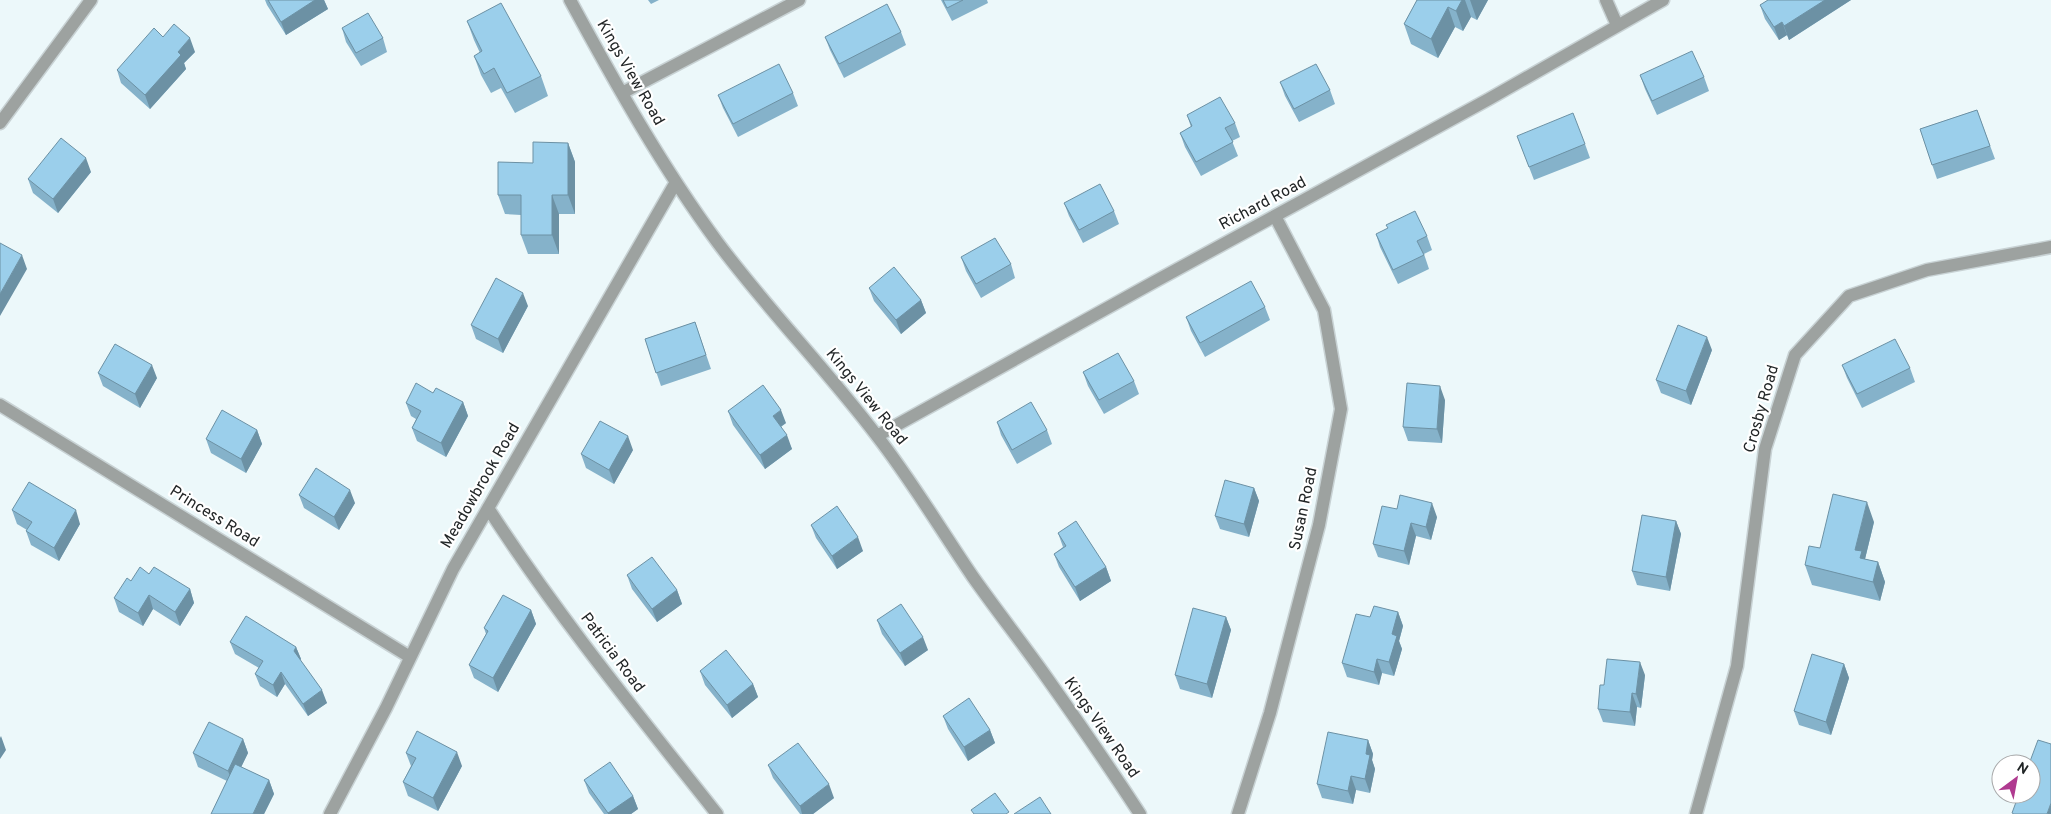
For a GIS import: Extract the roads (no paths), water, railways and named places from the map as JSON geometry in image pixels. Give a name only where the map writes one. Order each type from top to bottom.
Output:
[{"type":"street","points":[[0,123],[91,0]]},
{"type":"street","name":"Kings View Road","points":[[570,0],[622,93],[676,182],[718,243],[750,284],[835,382],[877,436],[908,478],[975,580],[1052,684],[1140,814]]},
{"type":"street","points":[[622,93],[799,0]]},
{"type":"street","points":[[1606,0],[1617,25]]},
{"type":"street","name":"Richard Road","points":[[877,436],[1489,99],[1663,0]]},
{"type":"street","name":"Meadowbrook Road","points":[[330,814],[453,569],[676,182]]},
{"type":"street","name":"Susan Road","points":[[1238,814],[1270,713],[1319,525],[1341,409],[1324,310],[1275,216]]},
{"type":"street","name":"Crosby Road","points":[[1696,814],[1737,666],[1765,448],[1794,355],[1849,296],[1927,270],[2051,248]]},
{"type":"street","name":"Princess Road","points":[[0,405],[410,657]]},
{"type":"street","name":"Patricia Road","points":[[488,508],[515,550],[599,665],[717,814]]}]
